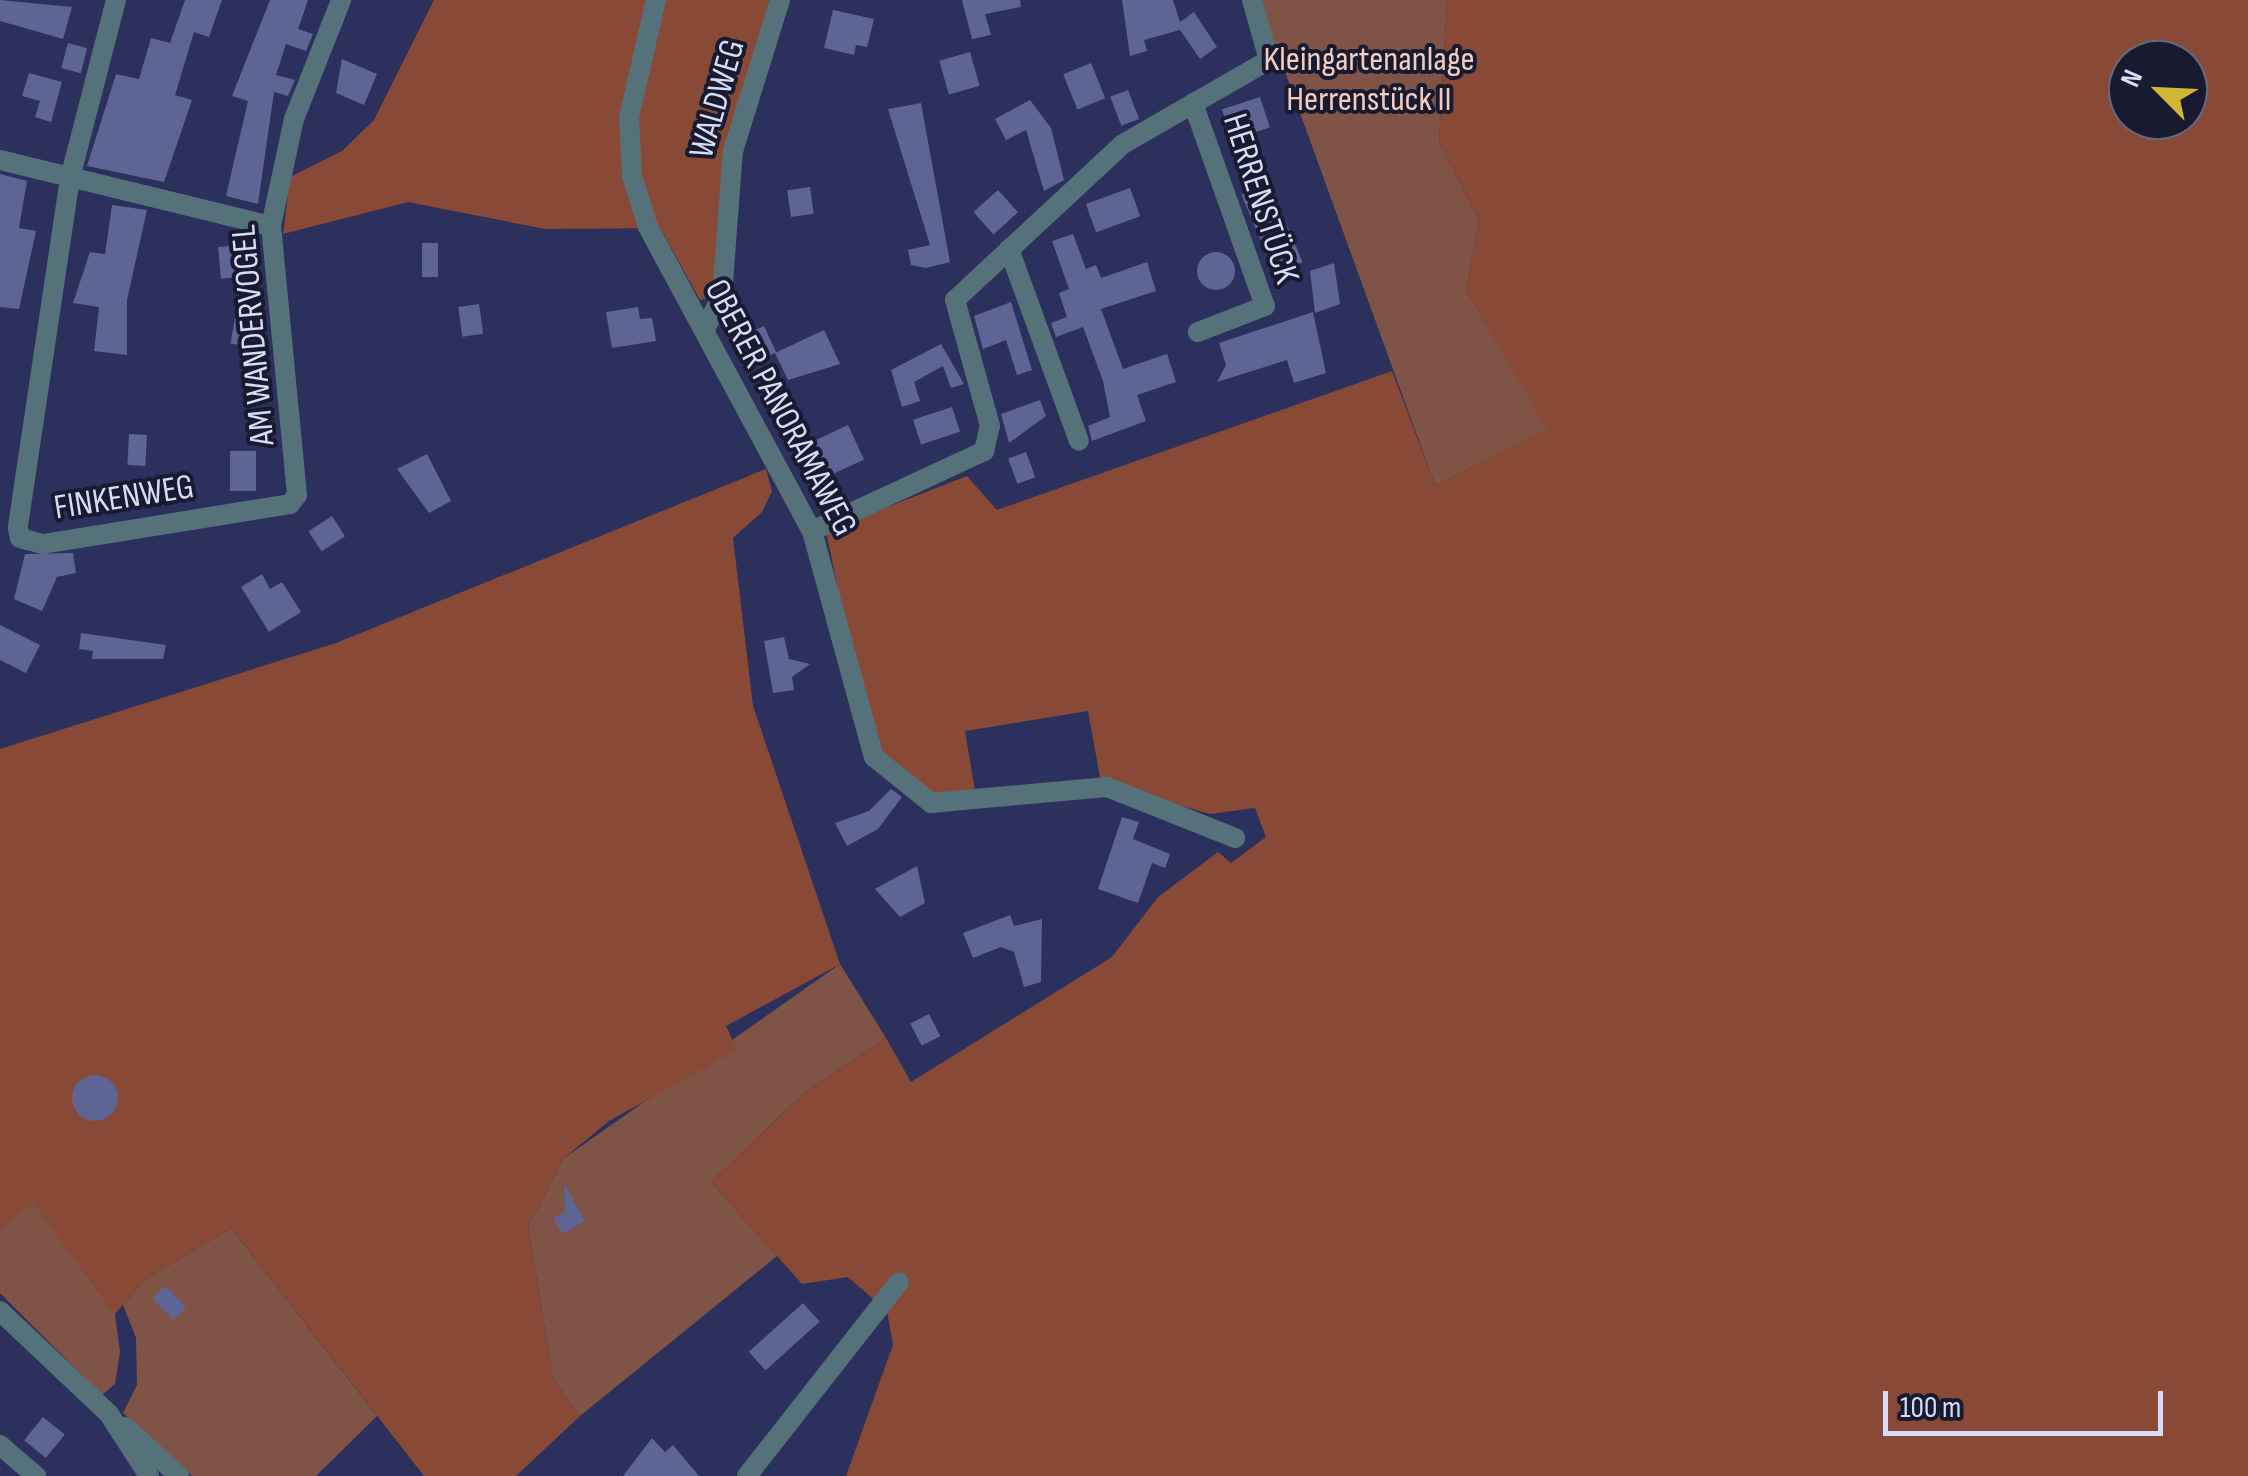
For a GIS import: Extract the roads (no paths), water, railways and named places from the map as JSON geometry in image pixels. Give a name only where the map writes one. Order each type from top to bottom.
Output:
[{"type":"street","name":"FINKENWEG","points":[[116,0],[70,178],[20,538],[43,544],[290,504],[297,495]]},
{"type":"street","name":"AM WANDERVOGEL","points":[[297,495],[271,226],[294,119],[341,0]]},
{"type":"street","name":"OBERER PANORAMAWEG","points":[[656,0],[629,117],[632,176],[704,331],[812,531],[862,728],[891,778],[944,805],[1070,788],[1129,794],[1235,838]]},
{"type":"street","name":"WALDWEG","points":[[704,331],[722,296],[733,151],[780,0]]},
{"type":"street","name":"HERRENSTÜCK","points":[[812,531],[984,451],[990,426],[954,308],[1008,249],[1124,144],[1269,60],[1252,0]]},
{"type":"street","name":"HERRENSTÜCK","points":[[1194,103],[1266,306],[1198,332]]},
{"type":"street","points":[[0,160],[271,226]]},
{"type":"street","points":[[1008,249],[1079,441]]},
{"type":"street","points":[[746,1476],[899,1282]]},
{"type":"street","points":[[0,1311],[116,1425],[178,1476]]},
{"type":"street","points":[[116,1425],[149,1476]]},
{"type":"street","points":[[0,1444],[36,1476]]},
{"type":"park label","name":"Kleingartenanlage Herrenstück II","points":[[1369,80]]}]
